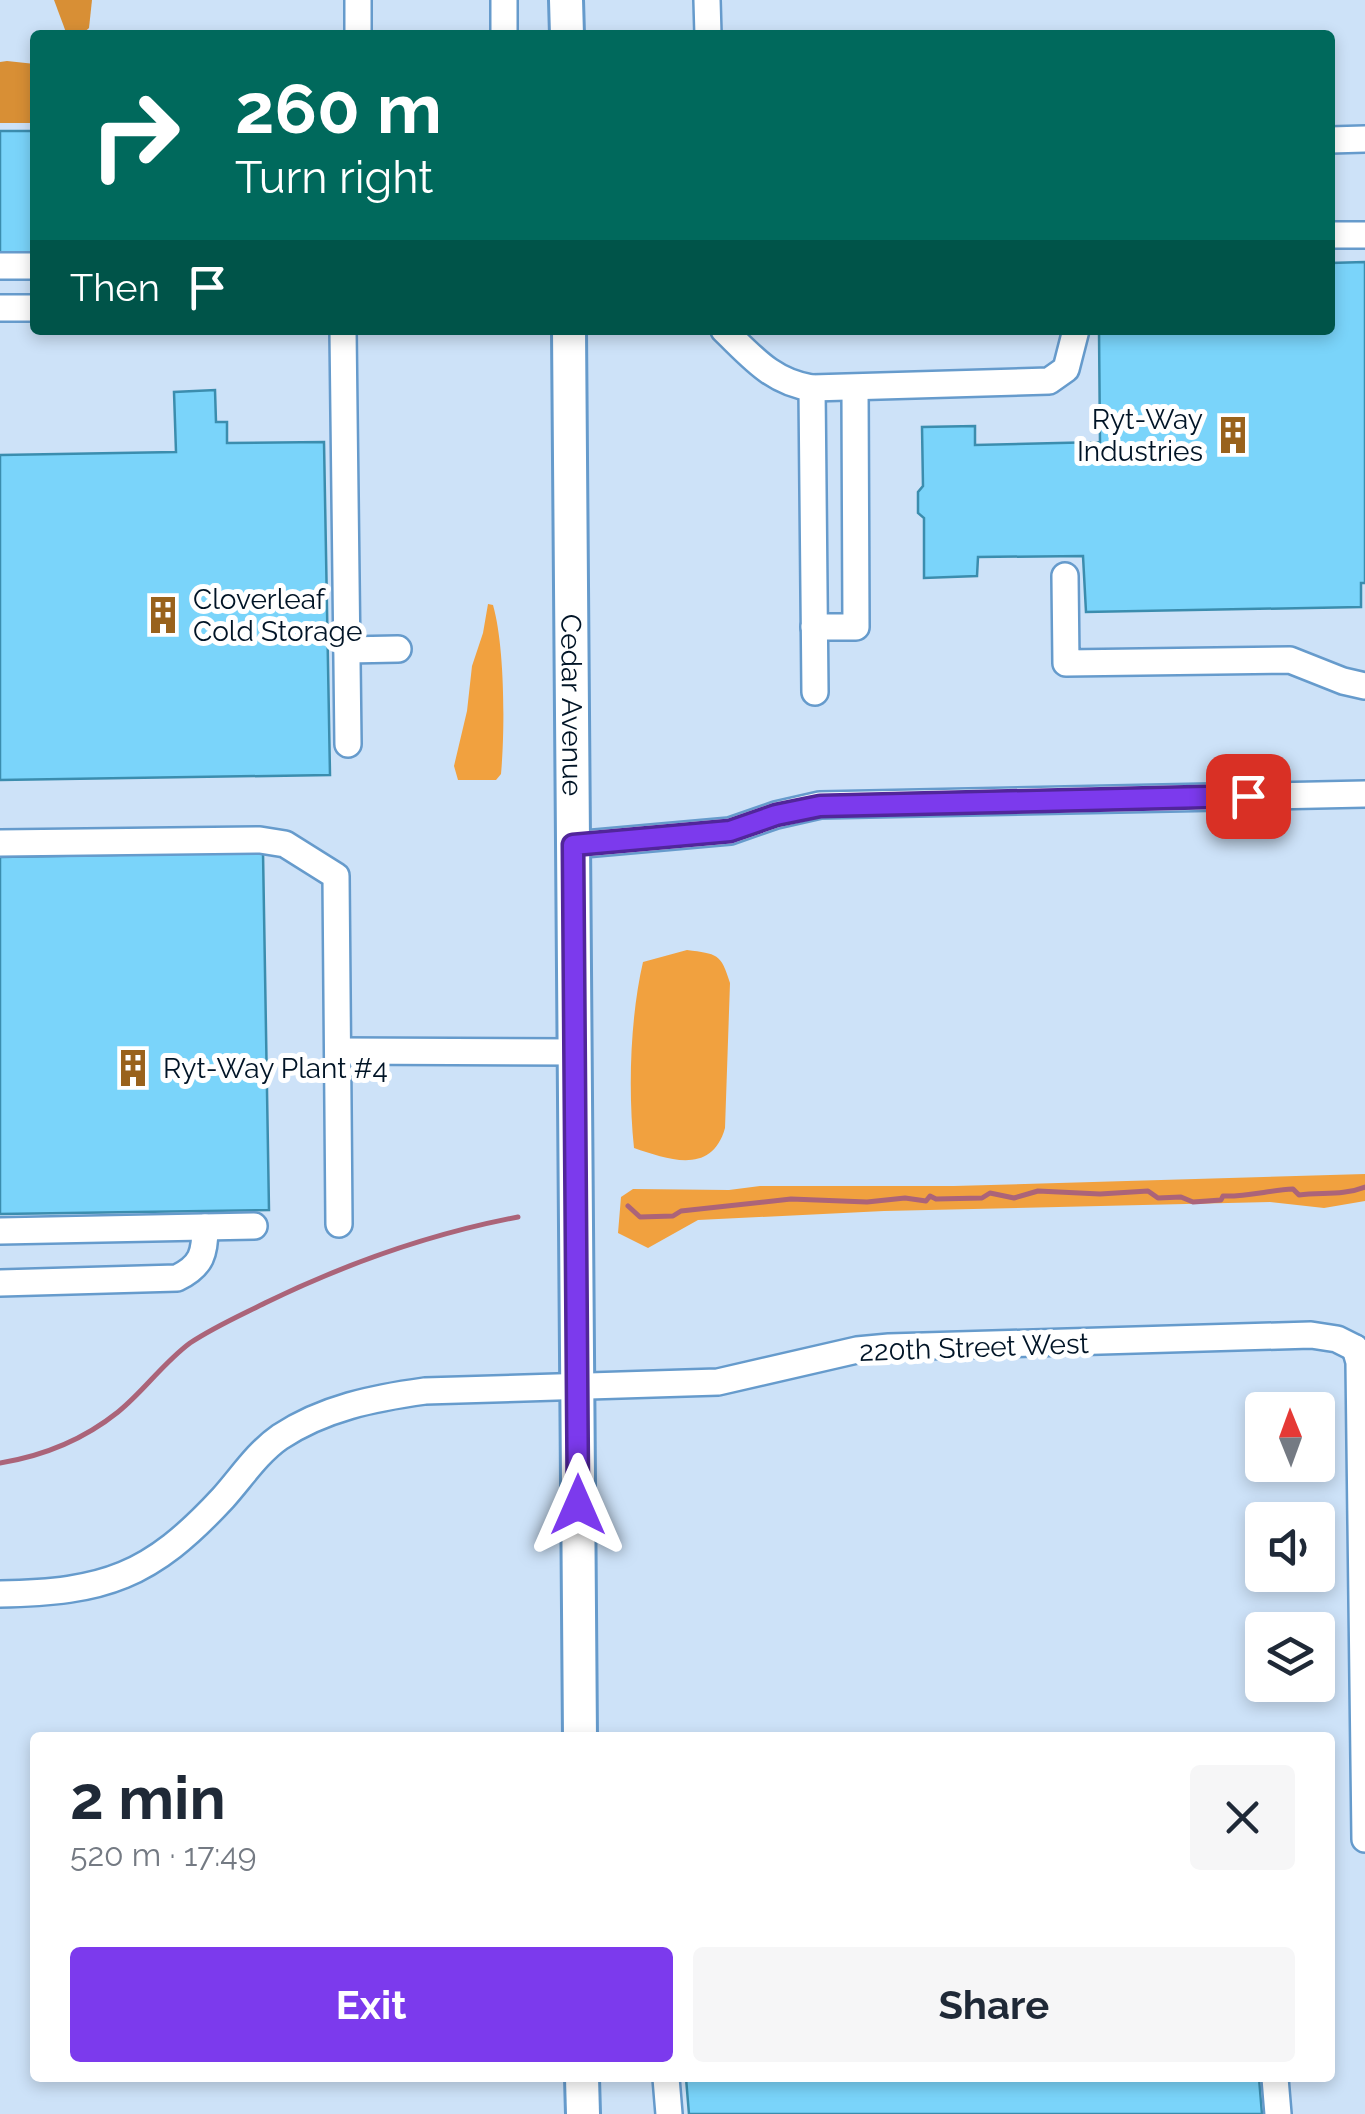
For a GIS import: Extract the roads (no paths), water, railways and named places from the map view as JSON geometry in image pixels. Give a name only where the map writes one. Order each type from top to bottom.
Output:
[{"type":"main road","points":[[566,0],[567,30]]},
{"type":"main road","name":"Cedar Avenue","points":[[570,335],[580,1732]]},
{"type":"main road","points":[[582,2082],[583,2114]]},
{"type":"street","points":[[358,0],[358,30]]},
{"type":"street","points":[[504,0],[504,30]]},
{"type":"street","points":[[707,0],[708,30]]},
{"type":"street","points":[[1335,140],[1365,139]]},
{"type":"street","points":[[1335,235],[1365,234]]},
{"type":"street","points":[[0,266],[30,266]]},
{"type":"street","points":[[0,308],[30,308]]},
{"type":"street","points":[[343,335],[348,744]]},
{"type":"street","points":[[729,335],[768,373],[786,383],[812,388],[1048,382],[1066,369],[1075,335]]},
{"type":"street","points":[[812,388],[815,692]]},
{"type":"street","points":[[814,627],[856,626],[855,388]]},
{"type":"street","points":[[1065,576],[1066,663],[1290,660],[1365,686]]},
{"type":"street","points":[[347,650],[398,649]]},
{"type":"street","points":[[573,845],[730,831],[776,815],[820,806],[1365,794]]},
{"type":"street","points":[[0,843],[260,840],[285,844],[336,876],[339,1224]]},
{"type":"street","points":[[338,1051],[575,1052]]},
{"type":"street","points":[[0,1231],[254,1226]]},
{"type":"street","points":[[0,1283],[178,1278],[203,1258],[205,1227]]},
{"type":"street","name":"220th Street West","points":[[0,1594],[77,1590],[127,1575],[173,1546],[280,1438],[325,1414],[380,1397],[425,1392],[718,1382],[839,1354],[889,1347],[1311,1336],[1337,1339],[1360,1348]]},
{"type":"street","points":[[1360,1348],[1365,1839]]},
{"type":"street","points":[[666,2082],[669,2114]]},
{"type":"street","points":[[1276,2082],[1278,2114]]},
{"type":"waterway","points":[[628,1206],[640,1217],[791,1199],[926,1201],[930,1196],[982,1198],[990,1193],[1014,1198],[1038,1191],[1148,1191],[1158,1198],[1181,1197],[1193,1202],[1293,1189],[1299,1195],[1365,1187]]},
{"type":"waterway","points":[[0,1463],[47,1451],[91,1431],[127,1404],[190,1343],[265,1303],[388,1252],[518,1217]]},
{"type":"place","name":"Ryt-Way Industries","points":[[1233,435]]},
{"type":"place","name":"Cloverleaf Cold Storage","points":[[163,615]]},
{"type":"place","name":"Ryt-Way Plant #4","points":[[133,1068]]}]
